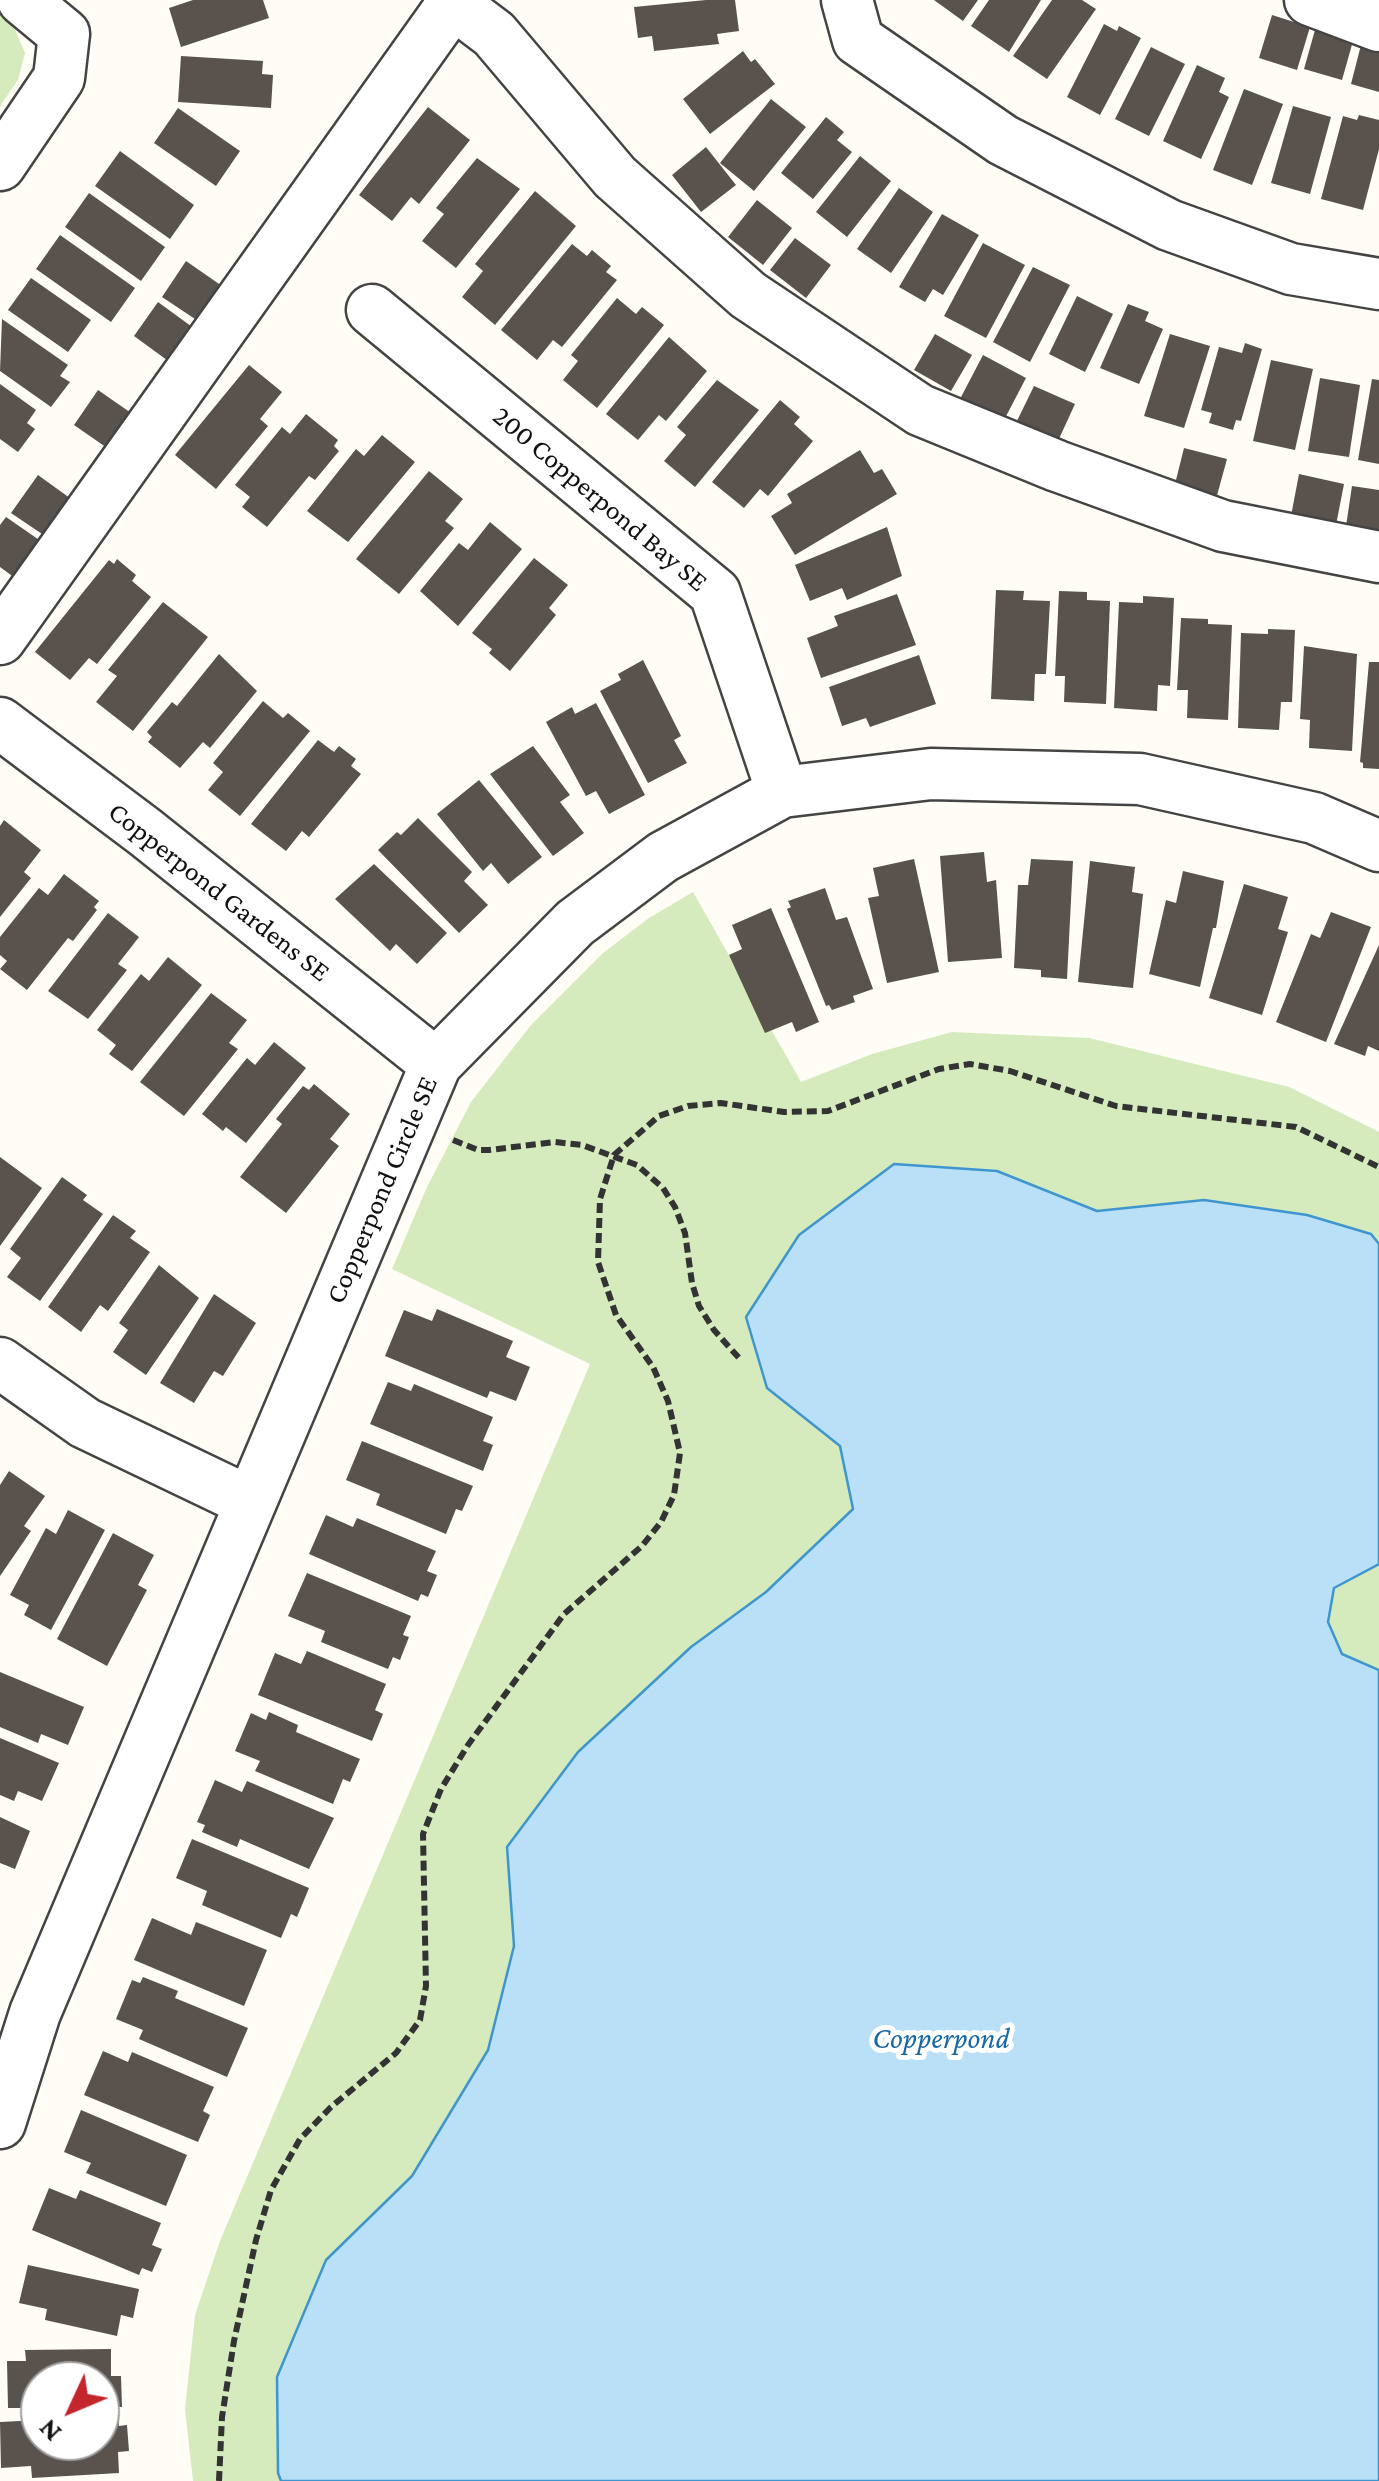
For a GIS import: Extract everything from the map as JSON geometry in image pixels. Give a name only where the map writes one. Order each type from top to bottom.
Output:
[{"type":"street","points":[[0,165],[59,78],[64,34],[23,0]]},
{"type":"street","points":[[847,0],[858,40],[1003,140],[1169,225],[1291,269],[1379,284]]},
{"type":"street","points":[[1310,0],[1379,26]]},
{"type":"street","points":[[0,639],[451,2],[505,17],[614,177],[733,282],[920,410],[1057,466],[1222,526],[1379,557]]},
{"type":"street","name":"200 Copperpond Bay SE","points":[[372,310],[715,593],[782,792]]},
{"type":"street","name":"Copperpond Gardens SE","points":[[0,723],[436,1064]]},
{"type":"street","name":"Copperpond Circle SE","points":[[0,2123],[17,2005],[250,1502],[436,1064],[575,922],[663,857],[782,792],[932,774],[1140,779],[1314,818],[1379,846]]},
{"type":"street","points":[[0,1363],[86,1423],[250,1502]]},
{"type":"path","points":[[219,2481],[222,2417],[234,2342],[256,2240],[274,2182],[300,2139],[331,2106],[396,2053],[420,2020],[426,1986],[423,1834],[441,1789],[468,1744],[564,1614],[642,1546],[666,1516],[674,1495],[680,1453],[668,1400],[653,1367],[620,1323],[598,1262],[600,1199],[614,1155],[658,1116],[688,1106],[721,1103],[774,1111],[828,1112],[939,1069],[970,1064],[1025,1075],[1116,1106],[1175,1115],[1260,1120],[1302,1128],[1379,1167]]},
{"type":"path","points":[[443,1134],[478,1150],[554,1142],[582,1145],[637,1165],[670,1198],[685,1233],[699,1306],[738,1358]]},
{"type":"green space","points":[[0,10],[10,18],[25,53],[18,80],[0,106]]},
{"type":"green space","name":"Copperpond","points":[[693,892],[801,1082],[872,1054],[952,1032],[1089,1038],[1289,1087],[1379,1132],[1379,2481],[193,2481],[185,2409],[195,2315],[220,2241],[590,1364],[392,1269],[427,1187],[471,1102],[531,1025],[603,953],[649,918]]},
{"type":"water","name":"Copperpond","points":[[894,1164],[997,1171],[1097,1211],[1204,1200],[1307,1215],[1371,1234],[1379,1244],[1379,1564],[1334,1588],[1328,1622],[1342,1654],[1379,1670],[1379,2481],[281,2481],[277,2377],[326,2260],[412,2176],[488,2050],[514,1946],[507,1847],[578,1752],[691,1647],[766,1592],[853,1509],[840,1446],[767,1388],[746,1317],[799,1235]]},
{"type":"building","points":[[193,0],[263,0],[269,18],[181,47],[169,8]]},
{"type":"building","points":[[735,0],[739,31],[717,34],[719,44],[654,51],[652,36],[638,38],[634,7]]},
{"type":"building","points":[[934,0],[978,0],[963,21]]},
{"type":"building","points":[[989,0],[1041,0],[1009,52],[971,26]]},
{"type":"building","points":[[1052,0],[1082,0],[1096,9],[1047,79],[1013,56]]},
{"type":"building","points":[[1272,15],[1310,27],[1297,70],[1259,58]]},
{"type":"building","points":[[1104,24],[1117,31],[1119,26],[1141,38],[1100,115],[1067,97]]},
{"type":"building","points":[[1315,30],[1353,41],[1342,80],[1304,69]]},
{"type":"building","points":[[1362,41],[1379,45],[1379,92],[1351,84]]},
{"type":"building","points":[[1151,47],[1185,64],[1149,136],[1115,119]]},
{"type":"building","points":[[743,51],[751,62],[755,59],[775,84],[710,134],[683,99]]},
{"type":"building","points":[[181,56],[263,61],[262,74],[273,75],[271,108],[178,102]]},
{"type":"building","points":[[1197,65],[1225,78],[1219,92],[1229,97],[1201,159],[1163,141]]},
{"type":"building","points":[[1244,89],[1283,104],[1252,185],[1213,170]]},
{"type":"building","points":[[771,99],[806,127],[754,191],[720,163]]},
{"type":"building","points":[[1293,106],[1331,117],[1310,194],[1271,183]]},
{"type":"building","points":[[428,107],[470,140],[419,204],[411,197],[392,221],[359,195]]},
{"type":"building","points":[[178,108],[240,151],[216,186],[154,143]]},
{"type":"building","points":[[1359,115],[1379,120],[1379,149],[1363,210],[1321,199],[1343,116],[1357,120]]},
{"type":"building","points":[[826,117],[844,132],[837,140],[852,152],[813,199],[781,173]]},
{"type":"building","points":[[706,147],[736,185],[701,212],[672,175]]},
{"type":"building","points":[[120,151],[194,205],[170,239],[95,186]]},
{"type":"building","points":[[860,156],[891,181],[847,237],[816,212]]},
{"type":"building","points":[[477,158],[520,189],[456,268],[422,241],[444,214],[436,208]]},
{"type":"building","points":[[899,188],[933,212],[891,273],[857,249]]},
{"type":"building","points":[[535,191],[576,226],[495,325],[462,297],[483,271],[475,264]]},
{"type":"building","points":[[89,193],[165,247],[141,281],[65,227]]},
{"type":"building","points":[[757,200],[792,228],[763,265],[728,237]]},
{"type":"building","points":[[942,214],[979,235],[943,295],[933,289],[925,302],[899,287]]},
{"type":"building","points":[[60,235],[135,288],[111,322],[36,269]]},
{"type":"building","points":[[795,238],[831,265],[806,298],[770,270]]},
{"type":"building","points":[[983,243],[1025,265],[986,338],[944,316]]},
{"type":"building","points":[[572,244],[587,256],[592,250],[611,266],[606,272],[617,280],[562,347],[553,340],[537,360],[501,330]]},
{"type":"building","points":[[186,261],[222,286],[198,321],[162,297]]},
{"type":"building","points":[[1033,267],[1070,285],[1030,362],[993,342]]},
{"type":"building","points":[[31,278],[91,320],[68,352],[8,310]]},
{"type":"building","points":[[1077,296],[1113,314],[1085,372],[1049,354]]},
{"type":"building","points":[[617,298],[636,314],[642,307],[664,325],[597,408],[563,380],[578,361],[571,355]]},
{"type":"building","points":[[158,302],[195,329],[171,363],[134,336]]},
{"type":"building","points":[[1128,304],[1149,312],[1145,321],[1163,329],[1139,384],[1100,368]]},
{"type":"building","points":[[2,319],[68,365],[60,376],[70,382],[51,407],[0,371]]},
{"type":"building","points":[[935,334],[972,355],[951,391],[914,370]]},
{"type":"building","points":[[1170,334],[1210,346],[1184,428],[1144,416]]},
{"type":"building","points":[[669,337],[707,371],[666,421],[659,415],[638,440],[606,414]]},
{"type":"building","points":[[1245,343],[1262,349],[1241,421],[1236,420],[1233,430],[1209,423],[1212,413],[1201,410],[1219,347],[1242,353]]},
{"type":"building","points":[[983,355],[1026,378],[1003,422],[960,399]]},
{"type":"building","points":[[1271,360],[1313,369],[1295,450],[1253,441]]},
{"type":"building","points":[[249,365],[282,392],[260,419],[268,426],[216,489],[175,455]]},
{"type":"building","points":[[1320,378],[1360,385],[1349,457],[1308,451]]},
{"type":"building","points":[[1372,379],[1379,380],[1379,464],[1358,460]]},
{"type":"building","points":[[717,380],[759,410],[695,487],[664,461],[686,435],[677,427]]},
{"type":"building","points":[[0,384],[36,410],[27,423],[35,429],[18,452],[0,439]]},
{"type":"building","points":[[1034,386],[1075,404],[1058,441],[1016,423]]},
{"type":"building","points":[[98,390],[134,415],[110,450],[74,425]]},
{"type":"building","points":[[780,400],[800,417],[794,424],[813,441],[768,496],[760,489],[744,508],[712,482]]},
{"type":"building","points":[[306,414],[338,440],[334,446],[339,451],[315,480],[309,476],[267,527],[242,507],[250,497],[235,485],[282,427],[290,434]]},
{"type":"building","points":[[382,435],[415,462],[348,542],[307,511],[356,449],[364,456]]},
{"type":"building","points":[[1184,448],[1227,459],[1216,499],[1174,488]]},
{"type":"building","points":[[860,450],[874,473],[882,469],[897,494],[795,555],[771,516],[792,503],[787,494]]},
{"type":"building","points":[[429,471],[463,499],[445,521],[454,528],[399,594],[356,559]]},
{"type":"building","points":[[1299,474],[1344,484],[1336,525],[1291,516]]},
{"type":"building","points":[[38,475],[74,501],[48,538],[11,513]]},
{"type":"building","points":[[1352,486],[1379,490],[1379,532],[1346,526]]},
{"type":"building","points":[[6,517],[45,544],[19,581],[0,567],[0,525]]},
{"type":"building","points":[[490,522],[522,549],[458,626],[420,591],[459,543],[468,550]]},
{"type":"building","points":[[887,527],[902,576],[847,600],[842,588],[810,601],[795,565]]},
{"type":"building","points":[[534,558],[568,585],[549,608],[556,615],[510,671],[472,633]]},
{"type":"building","points":[[117,559],[136,575],[132,581],[151,597],[97,664],[89,658],[70,680],[35,652],[109,560],[114,564]]},
{"type":"building","points":[[996,590],[1024,591],[1023,600],[1050,601],[1046,674],[1035,674],[1034,701],[991,699]]},
{"type":"building","points":[[1059,591],[1087,592],[1087,600],[1110,601],[1106,704],[1064,702],[1065,676],[1055,676]]},
{"type":"building","points":[[897,594],[916,645],[821,678],[807,638],[838,626],[834,616]]},
{"type":"building","points":[[1143,596],[1174,598],[1170,686],[1158,685],[1157,711],[1114,708],[1119,602],[1143,603]]},
{"type":"building","points":[[163,602],[208,637],[133,731],[96,702],[117,676],[108,670]]},
{"type":"building","points":[[1181,618],[1232,625],[1228,720],[1187,718],[1188,690],[1177,690]]},
{"type":"building","points":[[1268,629],[1295,630],[1292,702],[1281,702],[1279,730],[1238,728],[1241,633],[1268,634]]},
{"type":"building","points":[[1304,646],[1357,654],[1352,751],[1309,748],[1310,720],[1300,719]]},
{"type":"building","points":[[219,654],[257,691],[210,748],[203,742],[180,768],[148,742],[152,737],[147,732],[172,702],[177,706]]},
{"type":"building","points":[[919,655],[936,704],[870,727],[866,718],[842,726],[829,687]]},
{"type":"building","points":[[643,660],[681,736],[674,740],[687,763],[648,783],[600,691],[621,680],[618,674]]},
{"type":"building","points":[[1369,662],[1379,662],[1379,769],[1363,768],[1360,762]]},
{"type":"building","points":[[263,701],[283,718],[288,713],[310,731],[240,816],[208,790],[223,772],[213,763]]},
{"type":"building","points":[[596,703],[645,795],[609,814],[596,791],[586,796],[546,722],[572,707],[575,714]]},
{"type":"building","points":[[318,740],[334,752],[339,746],[356,759],[351,766],[361,774],[309,837],[302,831],[286,851],[251,824]]},
{"type":"building","points":[[533,746],[570,795],[560,802],[584,833],[553,856],[490,774]]},
{"type":"building","points":[[479,780],[542,857],[508,884],[491,863],[483,871],[437,814]]},
{"type":"building","points":[[418,818],[472,872],[464,881],[488,905],[459,933],[378,850]]},
{"type":"building","points":[[4,820],[41,850],[24,872],[31,878],[0,917],[0,826]]},
{"type":"building","points":[[984,852],[987,882],[996,880],[1002,958],[948,962],[940,856]]},
{"type":"building","points":[[914,859],[939,972],[887,983],[868,898],[879,896],[873,868]]},
{"type":"building","points":[[1031,859],[1073,861],[1067,979],[1041,977],[1041,970],[1014,968],[1018,885],[1028,885]]},
{"type":"building","points":[[1090,861],[1135,867],[1132,892],[1143,894],[1133,988],[1078,982]]},
{"type":"building","points":[[374,864],[447,933],[417,964],[396,944],[390,951],[335,899]]},
{"type":"building","points":[[1183,871],[1224,881],[1200,987],[1149,974],[1166,900],[1176,903]]},
{"type":"building","points":[[64,874],[99,901],[94,907],[97,910],[73,941],[68,938],[27,990],[0,969],[7,961],[0,955],[0,937],[39,888],[48,895]]},
{"type":"building","points":[[1244,884],[1288,897],[1278,929],[1288,932],[1262,1015],[1209,998]]},
{"type":"building","points":[[825,888],[836,920],[847,917],[873,989],[853,996],[855,1002],[832,1010],[826,1006],[787,909],[791,907],[788,901]]},
{"type":"building","points":[[771,908],[819,1022],[796,1032],[792,1022],[765,1033],[729,955],[742,949],[732,925]]},
{"type":"building","points":[[1331,912],[1371,927],[1326,1042],[1276,1022],[1311,934],[1320,938]]},
{"type":"building","points":[[108,913],[139,937],[118,964],[127,970],[88,1019],[48,991]]},
{"type":"building","points":[[1379,945],[1379,1051],[1368,1046],[1365,1056],[1334,1044]]},
{"type":"building","points":[[168,957],[202,985],[132,1071],[109,1054],[116,1045],[97,1030],[141,974],[149,981]]},
{"type":"building","points":[[211,993],[247,1020],[229,1043],[238,1049],[184,1116],[140,1082]]},
{"type":"building","points":[[274,1042],[306,1068],[246,1143],[202,1114],[247,1058],[255,1065]]},
{"type":"building","points":[[314,1084],[350,1114],[330,1139],[339,1146],[286,1213],[240,1177],[282,1124],[276,1119],[303,1086],[309,1090]]},
{"type":"building","points":[[0,1157],[42,1188],[0,1246]]},
{"type":"building","points":[[62,1177],[87,1195],[83,1200],[103,1214],[40,1301],[7,1277],[21,1258],[10,1249]]},
{"type":"building","points":[[113,1215],[136,1231],[130,1238],[150,1252],[108,1311],[100,1305],[81,1332],[48,1307]]},
{"type":"building","points":[[159,1265],[199,1298],[146,1375],[113,1352],[128,1330],[119,1323]]},
{"type":"building","points":[[214,1294],[256,1323],[223,1376],[214,1371],[194,1403],[160,1383]]},
{"type":"building","points":[[437,1309],[513,1341],[506,1357],[530,1367],[516,1401],[490,1391],[487,1398],[385,1356],[404,1310],[432,1321]]},
{"type":"building","points":[[388,1382],[411,1391],[414,1384],[493,1417],[483,1441],[493,1445],[483,1471],[370,1424]]},
{"type":"building","points":[[362,1441],[473,1486],[462,1511],[456,1509],[446,1534],[376,1505],[380,1494],[346,1480]]},
{"type":"building","points":[[9,1471],[45,1496],[24,1526],[31,1531],[0,1576],[0,1485]]},
{"type":"building","points":[[68,1510],[105,1530],[51,1630],[24,1615],[29,1605],[10,1595],[46,1528],[56,1534]]},
{"type":"building","points":[[326,1515],[353,1527],[357,1518],[436,1551],[427,1571],[437,1575],[428,1597],[421,1594],[418,1601],[309,1554]]},
{"type":"building","points":[[113,1533],[154,1555],[138,1585],[147,1590],[107,1666],[57,1639]]},
{"type":"building","points":[[307,1573],[411,1616],[403,1635],[409,1637],[400,1660],[393,1657],[388,1669],[321,1642],[325,1631],[288,1616]]},
{"type":"building","points":[[307,1651],[386,1684],[375,1710],[383,1714],[372,1741],[258,1695],[275,1653],[301,1664]]},
{"type":"building","points":[[0,1672],[84,1707],[68,1745],[41,1734],[38,1743],[0,1727]]},
{"type":"building","points":[[269,1712],[298,1725],[296,1732],[360,1759],[350,1782],[343,1779],[333,1804],[255,1771],[260,1761],[235,1751],[251,1713],[266,1720]]},
{"type":"building","points":[[0,1738],[59,1763],[42,1801],[18,1791],[14,1801],[0,1795]]},
{"type":"building","points":[[215,1780],[242,1792],[247,1781],[334,1818],[309,1869],[240,1839],[237,1847],[202,1832],[205,1825],[197,1822]]},
{"type":"building","points":[[0,1817],[30,1831],[15,1869],[0,1863]]},
{"type":"building","points":[[192,1839],[309,1888],[297,1917],[291,1914],[281,1938],[202,1905],[207,1891],[176,1878]]},
{"type":"building","points":[[152,1918],[191,1935],[196,1922],[267,1950],[244,2006],[134,1960]]},
{"type":"building","points":[[143,1977],[178,1991],[175,1998],[248,2028],[227,2077],[139,2039],[143,2030],[116,2019],[132,1980],[140,1983]]},
{"type":"building","points":[[103,2051],[128,2062],[132,2052],[214,2087],[203,2111],[210,2115],[198,2142],[84,2095]]},
{"type":"building","points":[[81,2110],[187,2155],[166,2206],[86,2173],[91,2163],[64,2152]]},
{"type":"building","points":[[49,2188],[76,2199],[80,2190],[161,2223],[152,2245],[162,2249],[152,2272],[142,2268],[139,2275],[32,2230]]},
{"type":"building","points":[[28,2265],[139,2289],[133,2318],[121,2315],[117,2336],[45,2320],[47,2309],[19,2303]]},
{"type":"building","points":[[111,2349],[111,2361],[26,2361],[25,2350]]},
{"type":"building","points":[[7,2361],[20,2361],[20,2408],[8,2408]]},
{"type":"building","points":[[20,2421],[20,2461],[118,2461],[119,2473],[32,2478],[31,2466],[1,2468],[0,2422]]},
{"type":"building","points":[[127,2425],[129,2451],[120,2452],[120,2426]]}]
